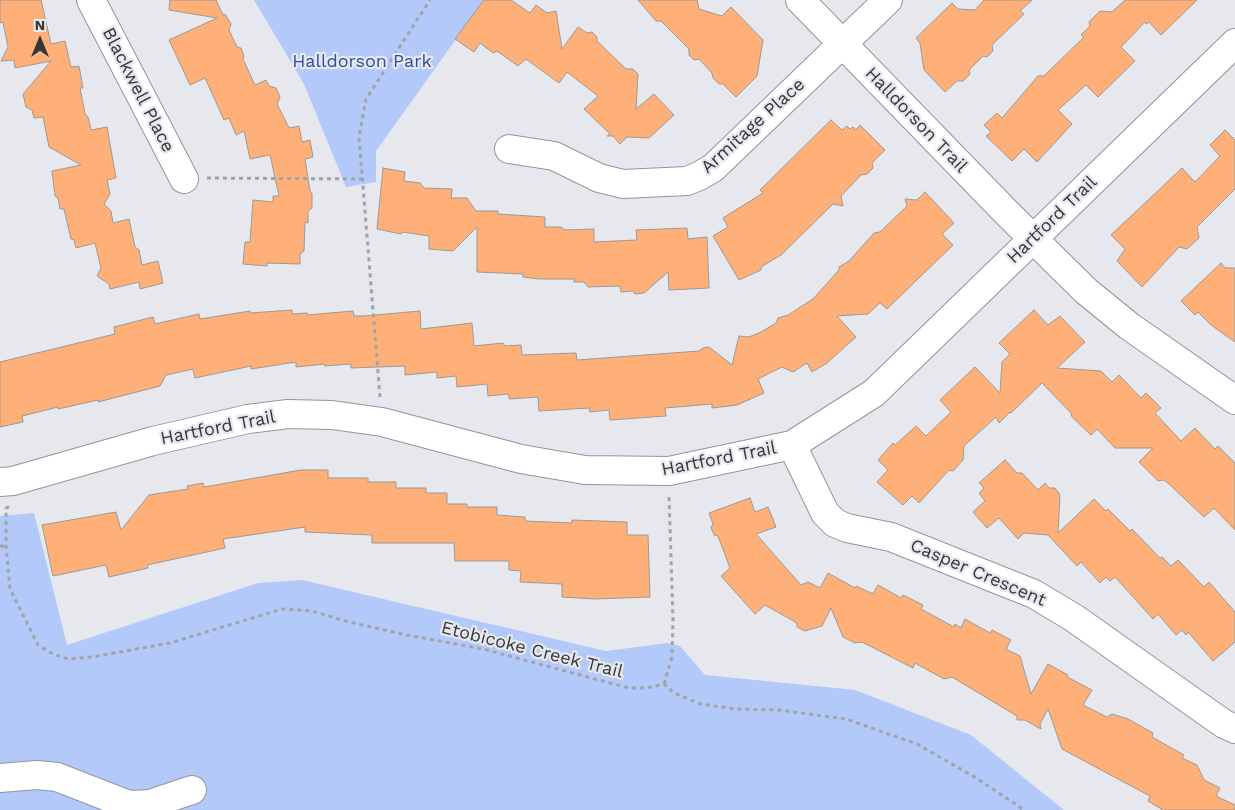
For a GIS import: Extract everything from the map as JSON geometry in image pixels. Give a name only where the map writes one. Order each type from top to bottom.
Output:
[{"type":"street","name":"Blackwell Place","points":[[91,0],[184,179]]},
{"type":"street","name":"Halldorson Trail","points":[[800,0],[1032,238]]},
{"type":"street","name":"Armitage Place","points":[[509,149],[554,156],[600,178],[623,184],[687,180],[713,168],[888,0]]},
{"type":"street","name":"Hartford Trail","points":[[6,481],[153,440],[248,419],[288,414],[323,415],[382,422],[521,459],[585,470],[668,471],[792,444],[874,393],[1235,43]]},
{"type":"street","points":[[1032,238],[1086,291],[1122,320],[1235,400]]},
{"type":"street","name":"Casper Crescent","points":[[792,444],[825,513],[835,523],[847,528],[891,537],[1034,594],[1074,618],[1224,724],[1235,729]]},
{"type":"street","points":[[0,778],[37,775],[58,777],[129,805],[150,804],[192,790]]},
{"type":"path","points":[[382,422],[367,256],[359,137],[366,99],[430,0]]},
{"type":"path","points":[[184,179],[221,177],[363,179]]},
{"type":"path","points":[[668,471],[673,620],[672,657],[664,684],[674,693],[701,704],[735,709],[779,710],[846,719],[916,744],[978,778],[1024,810]]},
{"type":"path","name":"Etobicoke Creek Trail","points":[[6,481],[16,505],[6,508],[6,546],[10,589],[38,644],[54,654],[68,659],[92,657],[170,643],[282,609],[312,611],[349,622],[407,635],[483,648],[629,688],[647,688],[664,684]]},
{"type":"path","points":[[0,546],[6,546]]},
{"type":"green space","name":"Halldorson Park","points":[[254,0],[484,0],[376,151],[376,182],[346,187],[304,84]]},
{"type":"green space","points":[[34,513],[67,645],[258,583],[302,580],[606,651],[668,643],[680,646],[705,675],[855,690],[971,735],[1064,810],[0,810],[0,516]]},
{"type":"building","points":[[0,0],[41,0],[51,44],[65,41],[71,67],[79,66],[83,88],[80,88],[85,114],[88,117],[91,130],[107,127],[116,178],[107,180],[110,194],[104,204],[111,211],[113,223],[129,219],[135,247],[139,250],[142,265],[158,261],[163,283],[140,289],[139,282],[110,289],[109,284],[97,276],[101,268],[95,243],[76,248],[74,240],[71,239],[64,209],[60,209],[58,198],[55,196],[52,171],[81,165],[49,147],[43,117],[34,118],[32,110],[26,107],[23,94],[51,61],[15,68],[14,60],[1,61],[8,47],[3,22],[0,23]]},
{"type":"building","points":[[170,0],[216,0],[223,15],[225,14],[231,24],[229,30],[237,47],[241,48],[244,56],[243,59],[255,85],[266,80],[269,86],[276,88],[280,97],[277,104],[289,128],[299,126],[302,142],[310,140],[313,157],[305,159],[310,191],[312,193],[312,208],[308,211],[308,223],[305,222],[304,251],[300,254],[300,264],[267,263],[267,266],[243,264],[245,242],[250,242],[253,200],[273,202],[273,196],[279,196],[270,155],[250,159],[244,131],[236,135],[229,118],[224,120],[205,78],[190,85],[169,40],[217,18],[169,10]]},
{"type":"building","points":[[484,0],[511,0],[530,13],[536,5],[547,13],[556,11],[562,49],[578,27],[587,33],[592,32],[597,37],[597,41],[626,69],[633,69],[638,74],[636,109],[654,94],[674,115],[649,138],[627,137],[620,144],[613,136],[607,136],[610,134],[584,109],[598,96],[567,72],[559,83],[526,59],[518,66],[497,51],[493,53],[480,43],[474,52],[455,39]]},
{"type":"building","points":[[638,0],[697,0],[699,9],[722,16],[731,7],[763,40],[757,76],[736,97],[723,84],[719,84],[713,78],[712,73],[699,59],[694,60],[689,55],[689,49],[661,21],[656,21]]},
{"type":"building","points":[[984,0],[1032,0],[1020,11],[1024,14],[992,45],[993,51],[987,57],[983,56],[969,70],[970,74],[963,81],[957,81],[945,92],[924,70],[920,43],[916,38],[952,3],[958,9],[975,10]]},
{"type":"building","points":[[1125,0],[1197,0],[1161,35],[1149,22],[1146,24],[1145,22],[1121,47],[1135,61],[1098,97],[1086,85],[1058,110],[1072,124],[1037,162],[1024,149],[1012,161],[986,136],[991,132],[984,125],[997,113],[1002,118],[1038,76],[1044,76],[1084,37],[1081,35],[1090,26],[1089,22],[1100,11],[1112,12]]},
{"type":"building","points":[[831,120],[842,130],[847,126],[850,129],[853,127],[856,130],[860,125],[885,150],[872,163],[873,168],[867,174],[861,175],[841,196],[843,206],[833,204],[781,255],[761,267],[761,270],[739,280],[713,236],[728,227],[723,218],[763,193],[760,190]]},
{"type":"building","points":[[1225,130],[1235,140],[1235,189],[1197,227],[1199,238],[1187,249],[1179,247],[1142,287],[1117,261],[1125,249],[1111,235],[1182,168],[1195,182],[1220,156],[1210,145]]},
{"type":"building","points":[[383,168],[405,172],[404,181],[420,183],[424,188],[452,189],[451,198],[467,198],[476,211],[498,211],[498,214],[545,217],[545,227],[561,227],[565,230],[594,229],[594,242],[637,240],[636,230],[687,228],[688,239],[707,237],[709,288],[669,290],[668,272],[644,293],[635,294],[633,291],[621,292],[620,286],[588,287],[584,282],[574,282],[574,279],[539,279],[523,277],[523,274],[477,272],[477,227],[453,251],[429,249],[429,236],[403,232],[401,234],[377,229]]},
{"type":"building","points":[[925,192],[954,223],[942,234],[953,245],[887,309],[880,303],[868,314],[837,316],[856,337],[827,363],[812,372],[807,363],[793,372],[782,367],[758,379],[764,393],[737,405],[712,408],[712,404],[665,408],[666,416],[610,420],[609,410],[590,412],[589,408],[539,411],[538,397],[509,399],[509,394],[488,396],[487,384],[457,387],[456,376],[437,378],[437,372],[405,375],[405,366],[351,368],[351,364],[325,366],[325,364],[296,367],[296,362],[251,369],[251,366],[195,378],[193,369],[166,375],[160,386],[98,402],[98,400],[58,409],[58,407],[22,416],[23,422],[0,427],[0,362],[115,334],[114,327],[153,317],[155,324],[199,314],[200,319],[250,311],[250,313],[292,310],[292,314],[307,313],[307,315],[353,311],[354,316],[364,316],[420,311],[421,329],[472,323],[474,346],[503,343],[505,346],[521,345],[522,355],[576,353],[577,360],[699,351],[709,347],[732,365],[739,336],[749,337],[761,332],[776,323],[778,318],[788,315],[813,299],[839,270],[839,267],[849,261],[874,233],[880,232],[907,206],[905,199],[917,200]]},
{"type":"building","points":[[1221,263],[1225,268],[1235,268],[1235,342],[1211,325],[1198,312],[1195,315],[1181,301]]},
{"type":"building","points":[[1034,310],[1048,325],[1060,316],[1085,342],[1057,368],[1101,371],[1112,382],[1119,375],[1141,398],[1146,393],[1161,408],[1155,413],[1181,441],[1195,428],[1215,449],[1218,446],[1235,463],[1235,530],[1214,508],[1204,517],[1169,484],[1164,480],[1158,481],[1139,462],[1153,448],[1115,448],[1097,429],[1091,435],[1042,383],[999,423],[996,417],[964,446],[963,460],[953,471],[949,470],[919,503],[912,496],[903,505],[877,482],[888,470],[878,460],[893,443],[895,445],[916,426],[926,436],[951,412],[940,400],[975,367],[1000,393],[1002,362],[1010,354],[999,343]]},
{"type":"building","points":[[1005,460],[1017,473],[1022,473],[1038,490],[1045,483],[1049,488],[1055,488],[1060,495],[1058,533],[1094,499],[1106,511],[1108,509],[1130,531],[1132,529],[1160,558],[1162,557],[1171,566],[1178,560],[1204,587],[1209,582],[1235,612],[1235,642],[1213,661],[1188,632],[1186,635],[1182,630],[1176,635],[1158,614],[1153,619],[1115,577],[1110,581],[1106,577],[1100,583],[1081,562],[1077,566],[1048,535],[1024,533],[1018,539],[999,518],[987,528],[973,512],[985,501],[979,493],[984,488],[979,483]]},
{"type":"building","points":[[301,470],[328,470],[328,478],[368,478],[368,482],[396,482],[396,488],[426,488],[426,493],[447,493],[447,504],[467,504],[467,507],[497,507],[497,515],[525,517],[525,521],[572,523],[572,520],[627,522],[627,535],[648,535],[650,597],[595,599],[562,597],[562,584],[520,582],[521,571],[509,570],[509,561],[455,561],[454,543],[372,543],[372,535],[305,532],[305,527],[223,539],[225,548],[147,565],[148,568],[109,577],[106,565],[53,576],[42,525],[116,512],[121,530],[149,495],[188,489],[187,486],[203,483],[204,487]]},
{"type":"building","points":[[750,498],[755,512],[768,507],[776,527],[756,534],[801,585],[808,582],[820,588],[828,573],[855,588],[856,586],[873,594],[878,585],[901,598],[903,595],[923,605],[921,609],[954,627],[955,624],[961,628],[965,619],[990,633],[992,630],[1011,640],[1006,649],[1020,656],[1031,694],[1048,664],[1068,675],[1067,677],[1092,690],[1083,705],[1107,717],[1112,714],[1128,719],[1153,733],[1152,737],[1184,755],[1182,758],[1197,765],[1204,780],[1220,788],[1216,796],[1235,805],[1235,810],[1163,810],[1148,801],[1150,796],[1062,749],[1048,709],[1040,724],[1041,729],[1025,720],[1017,720],[1017,716],[952,677],[944,679],[915,663],[913,668],[862,642],[855,643],[843,637],[831,608],[822,626],[805,631],[797,627],[797,623],[765,605],[755,614],[721,576],[730,568],[718,536],[714,535],[709,513]]}]
